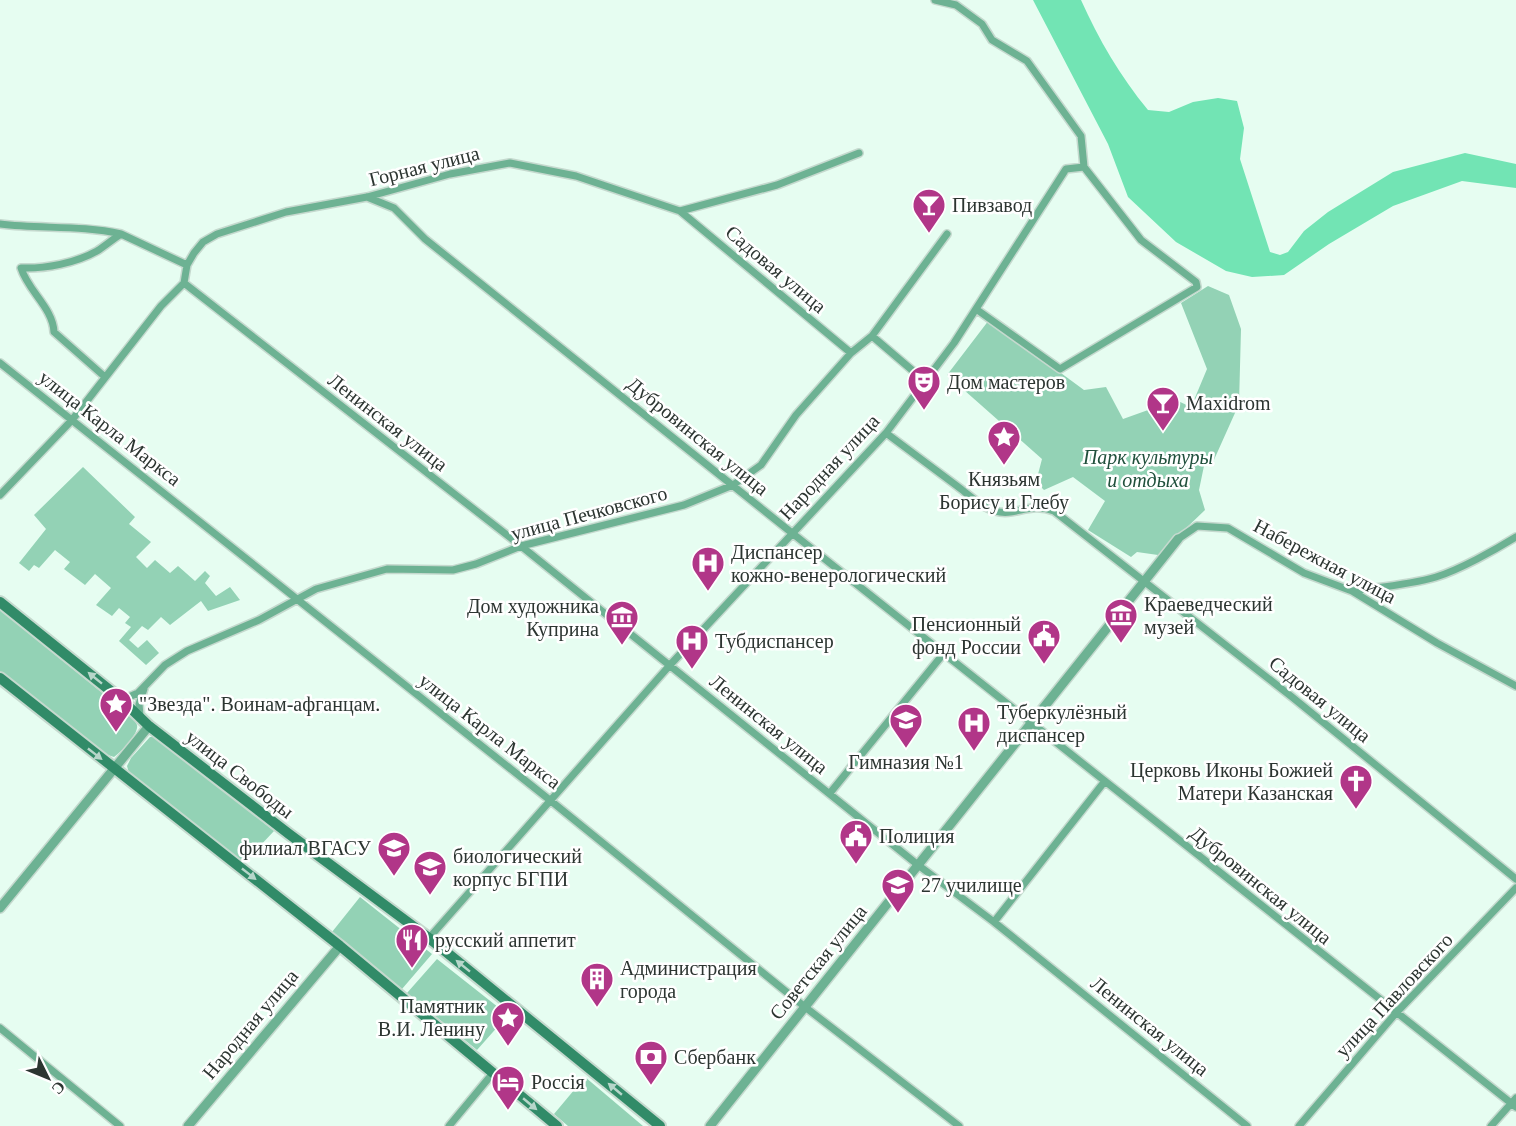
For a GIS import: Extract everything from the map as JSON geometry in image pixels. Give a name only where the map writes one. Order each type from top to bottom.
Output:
[{"type":"main road","name":"улица Свободы","points":[[0,602],[122,700],[150,726],[289,834],[429,938],[660,1126]]},
{"type":"main road","points":[[0,678],[340,946],[556,1126]]},
{"type":"street","points":[[935,0],[956,5],[982,24],[992,40],[1027,61],[1081,136],[1084,167],[1141,240],[1196,282],[1197,287],[1060,369],[976,309]]},
{"type":"street","points":[[680,211],[777,185],[860,153]]},
{"type":"street","name":"Горная улица","points":[[184,283],[187,265],[203,242],[217,234],[286,212],[367,197],[450,174],[510,163],[576,176],[680,211]]},
{"type":"street","name":"Народная улица","points":[[429,938],[670,665],[886,433],[926,382],[976,309],[1066,169],[1084,167]]},
{"type":"street","name":"Дубровинская улица","points":[[367,197],[394,208],[426,239],[792,533],[1396,1013],[1514,1103]]},
{"type":"street","name":"Садовая улица","points":[[680,211],[851,353]]},
{"type":"street","points":[[0,224],[38,228],[87,228],[121,234],[187,265]]},
{"type":"street","points":[[105,377],[54,332],[54,321],[24,279],[21,268],[33,269],[71,261],[96,252],[121,234]]},
{"type":"street","name":"улица Печковского","points":[[122,700],[138,693],[165,665],[187,651],[259,620],[316,589],[387,569],[453,570],[476,564],[521,546],[684,505],[734,486],[761,465],[796,415],[851,353],[872,336],[947,234]]},
{"type":"street","points":[[0,495],[72,420],[161,306],[184,283]]},
{"type":"street","name":"Ленинская улица","points":[[184,283],[521,546],[1247,1126]]},
{"type":"street","points":[[872,336],[926,382]]},
{"type":"street","name":"улица Карла Маркса","points":[[0,363],[551,801],[805,1007],[959,1126]]},
{"type":"street","name":"Садовая улица","points":[[886,433],[977,501],[996,511],[1014,512],[1033,507],[1054,512],[1292,697],[1516,879]]},
{"type":"street","name":"Набережная улица","points":[[1178,540],[1197,526],[1228,528],[1304,573],[1352,591],[1437,644],[1516,686]]},
{"type":"street","points":[[1352,591],[1437,577],[1499,548],[1516,537]]},
{"type":"street","name":"Советская улица","points":[[710,1126],[1178,540]]},
{"type":"street","points":[[830,794],[944,653]]},
{"type":"street","points":[[140,717],[140,696],[148,682]]},
{"type":"street","points":[[0,908],[150,726]]},
{"type":"street","points":[[994,922],[1105,781]]},
{"type":"street","name":"улица Павловского","points":[[1299,1126],[1396,1013],[1516,888]]},
{"type":"street","name":"Народная улица","points":[[188,1126],[340,946]]},
{"type":"street","points":[[0,1028],[120,1126]]},
{"type":"street","points":[[449,1126],[493,1073]]},
{"type":"street","points":[[1491,1126],[1514,1103]]},
{"type":"green space","name":"Парк культуры и отдыха","points":[[1208,286],[1229,295],[1241,329],[1239,404],[1213,462],[1205,461],[1199,490],[1205,510],[1158,555],[1137,552],[1131,557],[1088,530],[1105,501],[1073,477],[1044,490],[1036,482],[1042,459],[947,375],[989,320],[1084,390],[1106,387],[1123,419],[1176,400],[1195,409],[1194,400],[1207,369],[1181,303]]},
{"type":"green space","points":[[83,467],[135,517],[129,524],[151,542],[136,557],[147,568],[155,560],[170,573],[178,566],[195,581],[205,571],[210,576],[205,583],[216,596],[230,587],[240,600],[208,611],[201,601],[170,625],[161,617],[148,630],[142,626],[129,640],[138,648],[147,640],[159,653],[146,665],[119,641],[131,627],[125,623],[130,617],[119,608],[112,616],[96,605],[111,588],[95,574],[85,585],[64,569],[70,562],[55,550],[39,568],[34,565],[29,571],[19,563],[46,529],[34,515]]},
{"type":"green space","points":[[0,610],[133,718],[137,729],[125,747],[114,757],[102,753],[0,672]]},
{"type":"green space","points":[[150,737],[157,737],[274,831],[243,864],[129,773],[127,766],[131,758]]},
{"type":"green space","points":[[360,897],[432,954],[402,989],[332,932]]},
{"type":"green space","points":[[437,959],[508,1015],[477,1050],[407,993]]},
{"type":"green space","points":[[585,1077],[643,1126],[568,1126],[554,1114]]},
{"type":"shaded area","points":[[1033,0],[1081,0],[1111,57],[1148,110],[1169,112],[1193,102],[1218,98],[1237,101],[1244,128],[1240,159],[1270,252],[1280,255],[1288,252],[1304,231],[1328,212],[1393,172],[1465,153],[1516,164],[1516,188],[1462,181],[1393,206],[1329,244],[1284,275],[1252,277],[1226,271],[1176,242],[1128,197],[1108,144]]},
{"type":"place","name":"Пивзавод","points":[[929,234]]},
{"type":"place","name":"Дом мастеров","points":[[924,411]]},
{"type":"place","name":"Maxidrom","points":[[1163,432]]},
{"type":"place","name":"Князьям Борису и Глебу","points":[[1004,466]]},
{"type":"place","name":"Диспансер кожно-венерологический","points":[[708,592]]},
{"type":"place","name":"Краеведческий музей","points":[[1121,644]]},
{"type":"place","name":"Дом художника Куприна","points":[[622,646]]},
{"type":"place","name":"Пенсионный фонд России","points":[[1044,665]]},
{"type":"place","name":"Тубдиспансер","points":[[692,670]]},
{"type":"place","name":"\"Звезда\". Воинам-афганцам.","points":[[116,733]]},
{"type":"place","name":"Гимназия №1","points":[[906,749]]},
{"type":"place","name":"Туберкулёзный диспансер","points":[[974,752]]},
{"type":"place","name":"Церковь Иконы Божией Матери Казанская","points":[[1356,810]]},
{"type":"place","name":"Полиция","points":[[856,865]]},
{"type":"place","name":"филиал ВГАСУ","points":[[394,877]]},
{"type":"place","name":"биологический корпус БГПИ","points":[[430,896]]},
{"type":"place","name":"27 училище","points":[[898,914]]},
{"type":"place","name":"русский аппетит","points":[[412,969]]},
{"type":"place","name":"Администрация города","points":[[597,1008]]},
{"type":"place","name":"Памятник В.И. Ленину","points":[[508,1047]]},
{"type":"place","name":"Сбербанк","points":[[651,1086]]},
{"type":"place","name":"Россiя","points":[[508,1111]]}]
